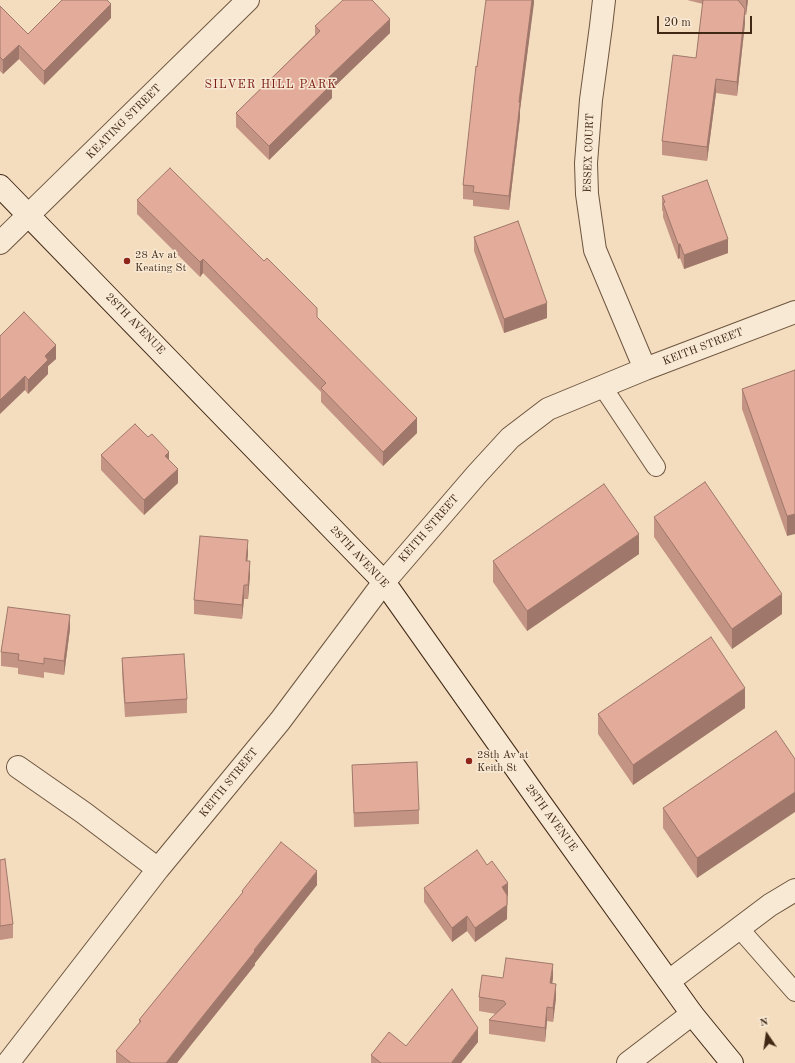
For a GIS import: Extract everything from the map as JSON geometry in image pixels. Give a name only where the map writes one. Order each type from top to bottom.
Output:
[{"type":"street","name":"KEATING STREET","points":[[0,244],[248,0]]},
{"type":"street","name":"ESSEX COURT","points":[[604,0],[591,100],[586,163],[587,194],[596,250],[645,369]]},
{"type":"street","name":"28TH AVENUE","points":[[0,186],[384,582],[668,981],[692,1014],[732,1063]]},
{"type":"street","name":"KEITH STREET","points":[[8,1063],[158,869],[280,721],[384,582],[510,438],[548,409],[645,369],[795,312]]},
{"type":"street","points":[[18,767],[84,813],[158,869]]},
{"type":"street","points":[[668,981],[770,905],[795,890]]},
{"type":"street","points":[[628,1063],[692,1014]]},
{"type":"lane","points":[[602,386],[656,467]]},
{"type":"lane","points":[[739,928],[795,992]]},
{"type":"building","points":[[62,0],[107,0],[111,4],[44,71],[19,45],[3,60],[0,57],[0,6],[28,34]]},
{"type":"building","points":[[343,0],[372,0],[390,19],[327,79],[332,84],[269,146],[236,113],[320,31],[315,26]]},
{"type":"building","points":[[486,0],[532,0],[509,196],[473,192],[474,186],[463,185],[476,66],[477,67]]},
{"type":"building","points":[[703,0],[738,0],[745,9],[737,82],[716,79],[707,147],[662,141],[673,55],[696,58]]},
{"type":"building","points":[[170,168],[264,261],[267,258],[317,308],[317,317],[417,418],[383,452],[321,388],[326,383],[203,259],[200,262],[137,200]]},
{"type":"building","points":[[707,180],[728,239],[684,255],[680,244],[678,244],[663,203],[665,202],[662,196]]},
{"type":"building","points":[[518,221],[547,303],[504,319],[474,237]]},
{"type":"building","points":[[24,312],[56,345],[45,356],[48,360],[28,380],[25,376],[0,400],[0,336]]},
{"type":"building","points":[[795,370],[795,514],[787,516],[742,389]]},
{"type":"building","points":[[135,424],[148,437],[152,434],[169,452],[165,456],[178,469],[144,500],[101,455]]},
{"type":"building","points":[[705,482],[782,594],[732,629],[654,517]]},
{"type":"building","points":[[604,484],[639,534],[527,611],[493,561]]},
{"type":"building","points":[[200,536],[248,540],[246,561],[250,561],[248,585],[244,585],[242,605],[194,600]]},
{"type":"building","points":[[8,607],[70,615],[64,661],[44,658],[44,664],[18,660],[19,654],[1,652]]},
{"type":"building","points":[[711,637],[745,688],[633,765],[598,714]]},
{"type":"building","points":[[184,654],[187,699],[125,703],[122,658]]},
{"type":"building","points":[[776,731],[795,759],[795,792],[697,858],[663,808]]},
{"type":"building","points":[[417,762],[419,810],[354,813],[352,765]]},
{"type":"building","points":[[281,842],[317,871],[166,1063],[131,1063],[116,1051]]},
{"type":"building","points":[[477,850],[487,865],[492,861],[508,883],[502,887],[507,895],[507,905],[475,928],[467,916],[452,928],[424,888]]},
{"type":"building","points":[[5,859],[13,924],[0,926],[0,860]]},
{"type":"building","points":[[506,958],[553,964],[550,983],[556,984],[553,1008],[547,1007],[545,1028],[489,1020],[506,1004],[504,1001],[479,997],[482,975],[503,978]]},
{"type":"building","points":[[452,989],[478,1028],[452,1062],[453,1063],[381,1063],[371,1055],[389,1032],[406,1046]]},
{"type":"place","name":"28 Av at Keating St","points":[[127,261]]},
{"type":"place","name":"28th Av at Keith St","points":[[469,761]]},
{"type":"district","name":"SILVER HILL PARK","points":[[271,85]]}]
